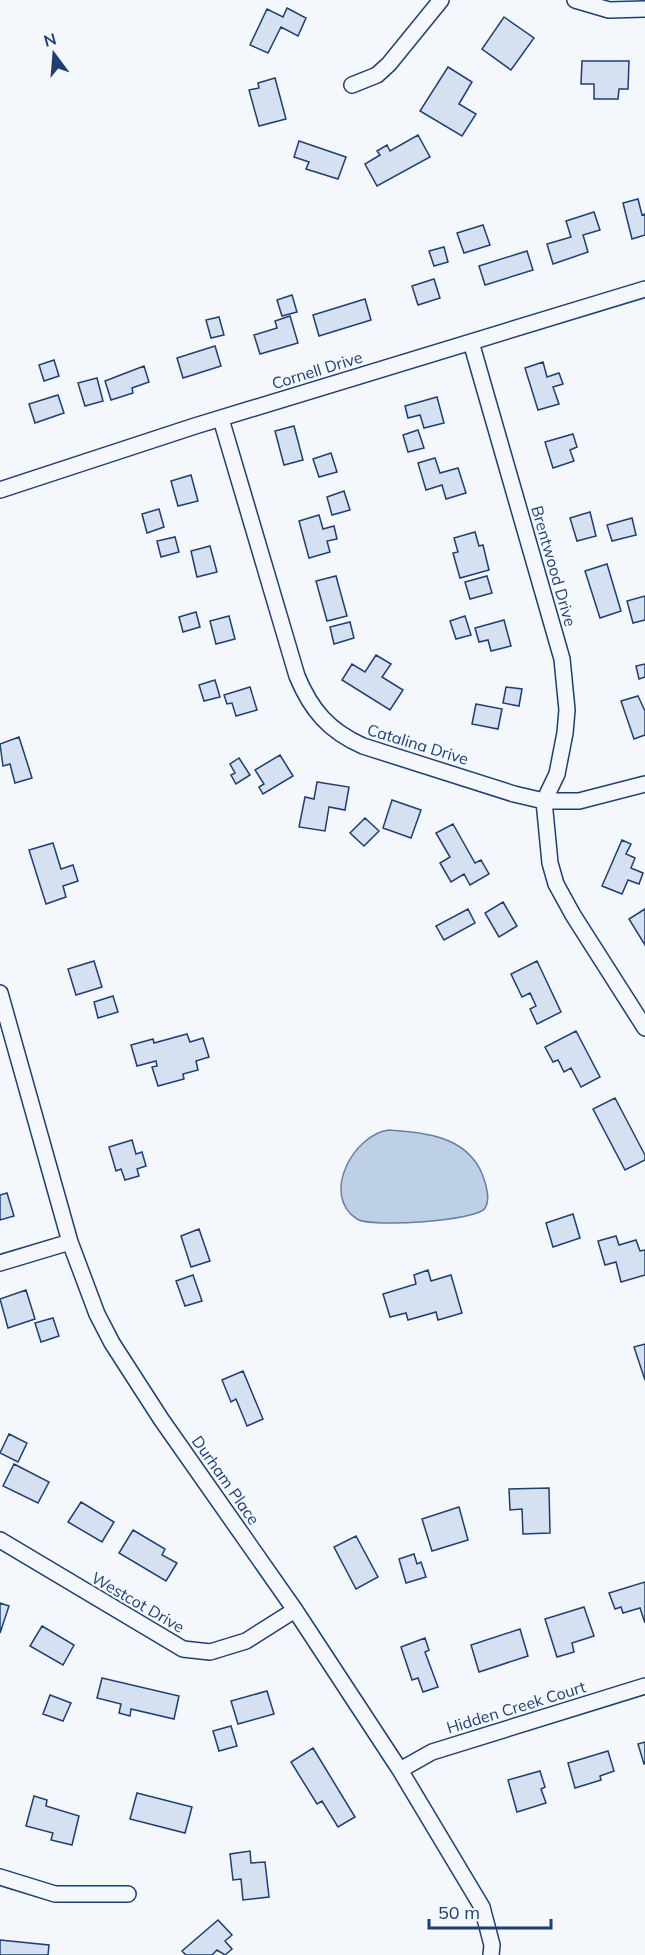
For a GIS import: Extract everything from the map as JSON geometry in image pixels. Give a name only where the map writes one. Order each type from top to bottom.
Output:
[{"type":"street","points":[[352,85],[377,75],[389,64],[441,0]]},
{"type":"street","points":[[575,0],[609,10],[645,9]]},
{"type":"street","name":"Cornell Drive","points":[[0,490],[221,419],[645,289]]},
{"type":"street","name":"Brentwood Drive","points":[[471,342],[562,659],[567,710],[565,733],[557,774],[544,801]]},
{"type":"street","name":"Catalina Drive","points":[[221,419],[297,676],[306,699],[323,722],[345,738],[363,746],[459,775],[514,795],[544,801],[579,801],[645,784]]},
{"type":"street","points":[[544,801],[550,863],[556,884],[645,1028]]},
{"type":"street","name":"Durham Place","points":[[0,993],[3,1012],[70,1242],[97,1314],[124,1365],[295,1610],[400,1770],[482,1907],[492,1945],[490,1955]]},
{"type":"street","points":[[0,1263],[70,1242]]},
{"type":"street","name":"Westcot Drive","points":[[0,1540],[183,1649],[210,1652],[246,1641],[295,1610]]},
{"type":"street","name":"Hidden Creek Court","points":[[400,1770],[432,1752],[645,1686]]},
{"type":"street","points":[[0,1877],[55,1894],[128,1894]]},
{"type":"water","points":[[389,1130],[419,1133],[447,1140],[470,1155],[479,1167],[485,1182],[487,1202],[485,1208],[478,1213],[423,1222],[382,1223],[357,1219],[346,1208],[341,1196],[346,1167],[364,1142],[376,1134]]},
{"type":"building","points":[[287,8],[306,18],[298,36],[281,27],[268,53],[250,45],[267,9],[283,17]]},
{"type":"building","points":[[504,17],[534,38],[511,70],[482,49]]},
{"type":"building","points":[[582,61],[629,61],[628,89],[619,89],[618,99],[594,99],[594,84],[581,84]]},
{"type":"building","points":[[448,67],[472,82],[459,104],[476,114],[462,136],[420,111]]},
{"type":"building","points":[[275,78],[286,119],[259,126],[249,90],[259,88],[258,83]]},
{"type":"building","points":[[418,135],[430,157],[377,186],[365,164],[380,155],[377,151],[387,145],[390,151]]},
{"type":"building","points":[[299,141],[346,157],[338,179],[306,169],[309,162],[294,157]]},
{"type":"building","points":[[638,199],[642,215],[645,214],[645,235],[632,239],[623,203]]},
{"type":"building","points":[[594,212],[600,230],[583,235],[588,252],[553,264],[547,244],[571,237],[566,221]]},
{"type":"building","points":[[483,225],[490,245],[464,253],[457,233]]},
{"type":"building","points":[[444,247],[448,262],[434,266],[429,251]]},
{"type":"building","points":[[527,251],[533,270],[485,285],[479,266]]},
{"type":"building","points":[[434,279],[440,298],[418,305],[412,286]]},
{"type":"building","points":[[292,295],[297,312],[282,316],[277,300]]},
{"type":"building","points":[[365,299],[371,320],[319,336],[313,315]]},
{"type":"building","points":[[290,316],[298,343],[260,354],[254,335],[277,328],[275,321]]},
{"type":"building","points":[[219,317],[224,335],[211,338],[206,320]]},
{"type":"building","points":[[215,346],[221,366],[183,378],[177,358]]},
{"type":"building","points":[[54,360],[59,376],[44,381],[39,365]]},
{"type":"building","points":[[543,362],[547,377],[559,373],[563,384],[553,387],[559,404],[538,410],[525,368]]},
{"type":"building","points":[[144,366],[149,382],[132,388],[133,393],[111,400],[105,381]]},
{"type":"building","points":[[97,378],[103,401],[85,406],[78,383]]},
{"type":"building","points":[[58,395],[64,413],[35,423],[29,404]]},
{"type":"building","points":[[437,397],[444,423],[424,428],[420,415],[408,418],[405,406]]},
{"type":"building","points":[[294,426],[303,460],[284,465],[275,431]]},
{"type":"building","points":[[418,430],[424,448],[408,452],[403,435]]},
{"type":"building","points":[[573,434],[577,447],[570,450],[574,461],[553,468],[545,442]]},
{"type":"building","points":[[331,453],[337,472],[319,477],[313,459]]},
{"type":"building","points":[[435,458],[440,473],[458,468],[466,493],[446,499],[442,485],[426,490],[418,463]]},
{"type":"building","points":[[191,475],[198,501],[178,506],[171,481]]},
{"type":"building","points":[[344,491],[350,510],[332,515],[327,497]]},
{"type":"building","points":[[159,509],[164,527],[147,533],[142,514]]},
{"type":"building","points":[[590,512],[596,536],[577,541],[570,518]]},
{"type":"building","points":[[319,515],[323,529],[334,526],[337,539],[327,541],[330,552],[309,558],[299,521]]},
{"type":"building","points":[[632,518],[636,535],[612,541],[607,525]]},
{"type":"building","points":[[475,532],[479,546],[483,545],[489,570],[460,578],[453,553],[458,552],[454,538]]},
{"type":"building","points":[[175,537],[179,552],[161,557],[157,541]]},
{"type":"building","points":[[210,546],[217,572],[197,577],[191,551]]},
{"type":"building","points":[[607,564],[621,611],[600,618],[585,571]]},
{"type":"building","points":[[336,576],[347,616],[327,621],[316,581]]},
{"type":"building","points":[[487,576],[492,593],[470,599],[465,582]]},
{"type":"building","points":[[645,596],[645,620],[633,623],[627,601]]},
{"type":"building","points":[[196,612],[200,627],[183,632],[179,617]]},
{"type":"building","points":[[229,616],[235,639],[216,644],[210,621]]},
{"type":"building","points":[[465,616],[471,635],[456,639],[450,621]]},
{"type":"building","points":[[504,620],[511,646],[491,651],[488,640],[479,642],[475,628]]},
{"type":"building","points":[[350,622],[354,638],[334,644],[330,627]]},
{"type":"building","points":[[376,655],[391,664],[382,677],[403,690],[390,710],[342,680],[352,664],[365,672]]},
{"type":"building","points":[[645,664],[645,677],[639,679],[636,666]]},
{"type":"building","points":[[215,680],[220,697],[204,701],[199,685]]},
{"type":"building","points":[[250,687],[257,710],[236,716],[232,703],[227,704],[224,695]]},
{"type":"building","points":[[506,687],[522,689],[519,706],[503,703]]},
{"type":"building","points":[[638,696],[645,711],[645,735],[634,739],[621,701]]},
{"type":"building","points":[[476,704],[502,709],[498,729],[472,724]]},
{"type":"building","points":[[19,737],[32,778],[15,783],[10,764],[3,766],[0,744]]},
{"type":"building","points":[[280,755],[293,776],[263,794],[259,787],[264,784],[255,770]]},
{"type":"building","points":[[239,758],[250,775],[236,784],[231,775],[235,773],[230,764]]},
{"type":"building","points":[[317,782],[349,787],[345,810],[329,807],[325,831],[299,827],[305,797],[314,799]]},
{"type":"building","points":[[392,800],[421,810],[411,838],[383,828]]},
{"type":"building","points":[[365,818],[379,831],[364,846],[350,833]]},
{"type":"building","points":[[453,824],[475,863],[481,860],[489,874],[470,885],[464,874],[451,882],[440,863],[450,857],[436,833]]},
{"type":"building","points":[[622,840],[631,844],[626,854],[635,858],[631,868],[643,873],[639,884],[628,880],[622,894],[602,886]]},
{"type":"building","points":[[53,843],[61,869],[73,865],[78,881],[63,886],[66,897],[46,904],[29,850]]},
{"type":"building","points":[[503,902],[517,926],[499,937],[485,913]]},
{"type":"building","points":[[468,909],[475,923],[444,940],[436,926]]},
{"type":"building","points":[[645,909],[645,945],[629,919]]},
{"type":"building","points":[[94,961],[102,987],[76,995],[68,969]]},
{"type":"building","points":[[537,961],[561,1012],[537,1024],[530,1009],[536,1006],[530,993],[522,997],[511,974]]},
{"type":"building","points":[[113,996],[118,1012],[98,1018],[94,1002]]},
{"type":"building","points":[[576,1031],[600,1077],[581,1087],[571,1068],[564,1072],[558,1060],[553,1062],[545,1047]]},
{"type":"building","points":[[187,1034],[190,1042],[203,1038],[209,1057],[196,1061],[198,1070],[183,1074],[184,1079],[158,1086],[152,1067],[157,1066],[156,1061],[137,1066],[131,1045],[153,1039],[154,1043]]},
{"type":"building","points":[[615,1098],[645,1155],[645,1160],[625,1170],[593,1109]]},
{"type":"building","points":[[132,1140],[136,1154],[142,1152],[146,1166],[137,1169],[139,1176],[125,1180],[121,1169],[116,1171],[109,1147]]},
{"type":"building","points":[[7,1193],[14,1216],[0,1220],[0,1195]]},
{"type":"building","points":[[573,1214],[580,1238],[553,1247],[546,1223]]},
{"type":"building","points":[[199,1229],[210,1261],[191,1267],[181,1236]]},
{"type":"building","points":[[616,1236],[619,1245],[636,1240],[640,1251],[645,1250],[645,1275],[621,1282],[616,1262],[605,1265],[598,1241]]},
{"type":"building","points":[[428,1270],[431,1281],[451,1275],[462,1313],[438,1320],[436,1312],[408,1320],[406,1313],[390,1317],[383,1294],[416,1284],[414,1275]]},
{"type":"building","points":[[193,1275],[202,1301],[185,1306],[176,1281]]},
{"type":"building","points":[[26,1290],[35,1319],[8,1328],[0,1299]]},
{"type":"building","points":[[53,1318],[59,1336],[41,1342],[35,1323]]},
{"type":"building","points":[[645,1344],[645,1380],[634,1347]]},
{"type":"building","points":[[243,1371],[263,1419],[247,1426],[236,1399],[231,1402],[222,1380]]},
{"type":"building","points":[[9,1434],[27,1443],[18,1462],[0,1453]]},
{"type":"building","points":[[14,1464],[49,1482],[38,1503],[3,1486]]},
{"type":"building","points":[[549,1488],[550,1533],[523,1534],[522,1509],[510,1510],[509,1489]]},
{"type":"building","points":[[81,1502],[114,1522],[102,1542],[68,1522]]},
{"type":"building","points":[[459,1507],[468,1540],[432,1551],[422,1519]]},
{"type":"building","points":[[133,1530],[165,1549],[162,1555],[177,1563],[166,1581],[119,1553]]},
{"type":"building","points":[[356,1536],[378,1577],[356,1589],[334,1547]]},
{"type":"building","points":[[414,1554],[417,1564],[421,1562],[426,1577],[406,1583],[399,1559]]},
{"type":"building","points":[[645,1582],[645,1623],[640,1608],[623,1613],[621,1607],[615,1609],[609,1593]]},
{"type":"building","points":[[0,1603],[9,1606],[0,1633]]},
{"type":"building","points":[[584,1607],[594,1636],[572,1643],[574,1652],[557,1657],[545,1619]]},
{"type":"building","points":[[42,1626],[74,1645],[63,1665],[30,1646]]},
{"type":"building","points":[[520,1629],[528,1656],[479,1672],[471,1645]]},
{"type":"building","points":[[425,1638],[429,1650],[425,1652],[438,1687],[423,1692],[418,1678],[412,1680],[401,1647]]},
{"type":"building","points":[[102,1678],[179,1696],[174,1719],[131,1709],[130,1716],[119,1713],[121,1704],[97,1698]]},
{"type":"building","points":[[267,1691],[274,1714],[238,1724],[231,1701]]},
{"type":"building","points":[[50,1695],[71,1703],[63,1721],[43,1714]]},
{"type":"building","points":[[231,1726],[237,1746],[219,1751],[213,1731]]},
{"type":"building","points":[[645,1742],[645,1764],[644,1764],[638,1744]]},
{"type":"building","points":[[313,1748],[355,1817],[338,1827],[322,1801],[317,1804],[291,1762]]},
{"type":"building","points":[[608,1751],[614,1771],[600,1776],[601,1780],[575,1788],[568,1763]]},
{"type":"building","points":[[540,1771],[545,1787],[541,1789],[546,1803],[517,1812],[508,1780]]},
{"type":"building","points":[[137,1793],[192,1807],[185,1833],[130,1819]]},
{"type":"building","points":[[34,1796],[47,1800],[46,1806],[79,1816],[72,1845],[51,1840],[53,1833],[26,1826]]},
{"type":"building","points":[[250,1851],[251,1863],[265,1862],[269,1897],[243,1900],[241,1879],[233,1880],[230,1854]]},
{"type":"building","points":[[218,1920],[232,1935],[225,1941],[232,1949],[225,1955],[217,1950],[212,1955],[186,1955],[182,1951]]},
{"type":"building","points":[[0,1940],[49,1945],[48,1955],[0,1955]]}]
